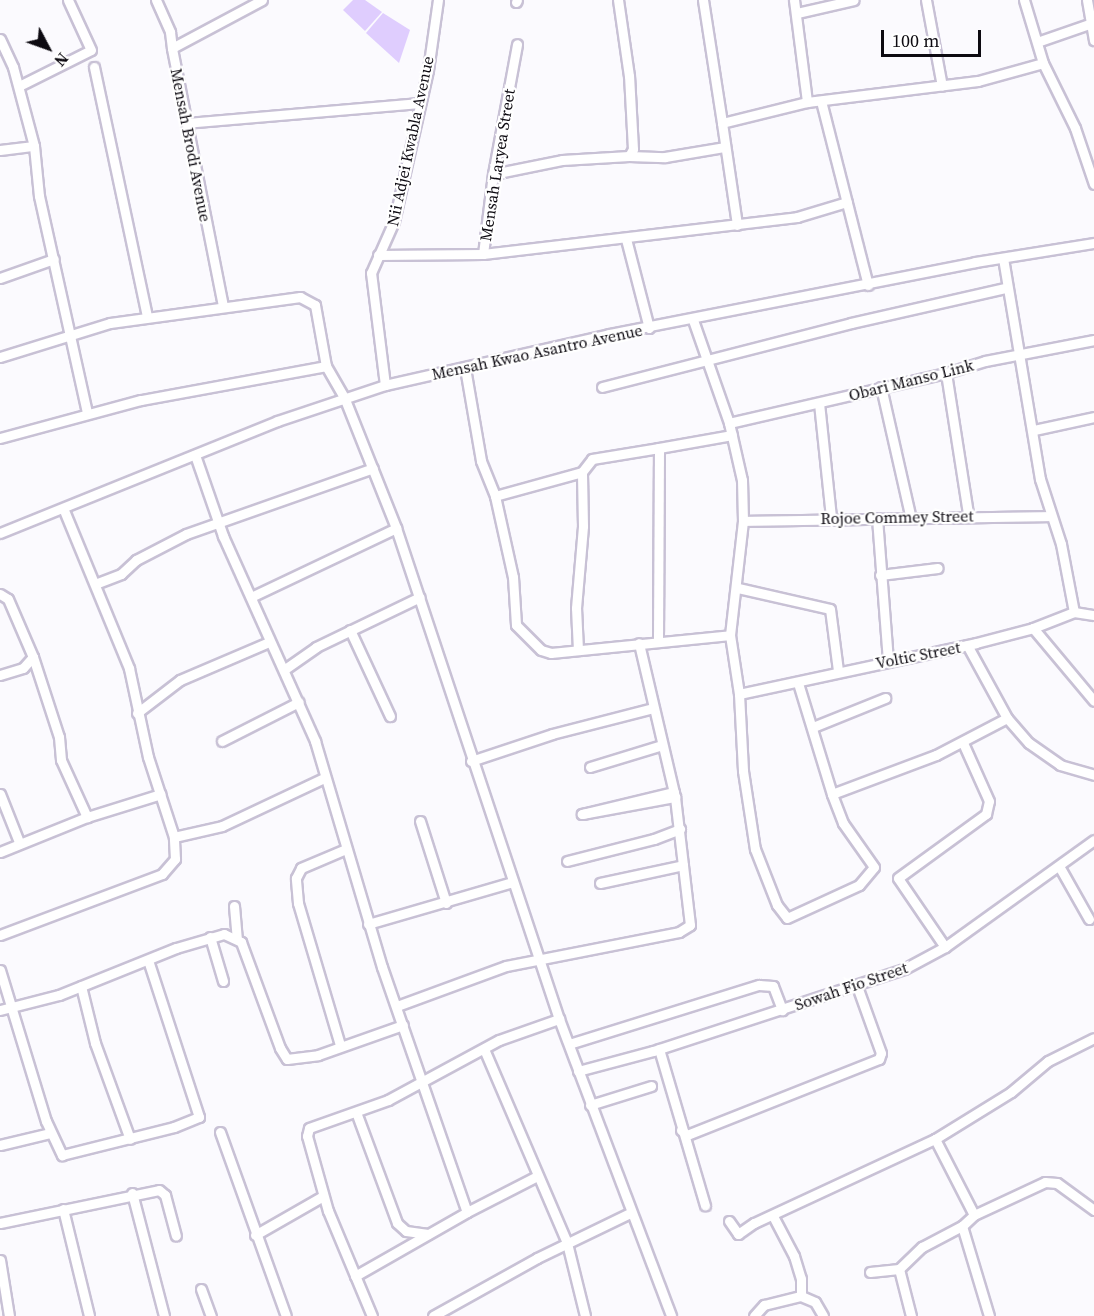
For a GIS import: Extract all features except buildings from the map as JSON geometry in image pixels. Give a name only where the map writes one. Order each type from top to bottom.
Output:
[{"type":"street","points":[[19,86],[91,50],[68,0]]},
{"type":"street","points":[[156,0],[170,32],[172,48]]},
{"type":"street","name":"Mensah Brodi Avenue","points":[[223,306],[172,48],[262,0]]},
{"type":"street","name":"Nii Adjei Kwabla Avenue","points":[[385,385],[371,290],[371,273],[394,221],[418,104],[428,70],[438,0]]},
{"type":"street","points":[[618,0],[629,76],[633,149],[629,156]]},
{"type":"street","points":[[703,0],[737,225]]},
{"type":"street","points":[[794,0],[807,102]]},
{"type":"street","points":[[796,13],[854,0]]},
{"type":"street","points":[[926,0],[942,86]]},
{"type":"street","points":[[1024,0],[1040,42],[1043,63],[1075,128],[1094,184]]},
{"type":"street","points":[[1087,0],[1094,40]]},
{"type":"street","points":[[1040,42],[1092,23]]},
{"type":"street","points":[[0,39],[19,86],[34,146],[38,187],[87,412]]},
{"type":"street","name":"Mensah Laryea Street","points":[[378,255],[483,254],[493,174],[517,44]]},
{"type":"street","points":[[722,123],[807,102],[978,81],[1043,63]]},
{"type":"street","points":[[94,67],[147,317]]},
{"type":"street","points":[[821,101],[868,285]]},
{"type":"street","points":[[186,123],[418,104]]},
{"type":"street","points":[[0,150],[34,146]]},
{"type":"street","points":[[493,174],[562,160],[629,156],[665,157],[725,147]]},
{"type":"street","points":[[483,254],[737,225],[806,215],[847,202]]},
{"type":"street","points":[[626,239],[649,328]]},
{"type":"street","name":"Mensah Kwao Asantro Avenue","points":[[0,533],[64,510],[195,455],[344,397],[385,385],[649,328],[1003,258],[1094,243]]},
{"type":"street","points":[[0,278],[54,258]]},
{"type":"street","points":[[1003,258],[1005,288],[1022,354],[1040,479],[1061,544],[1074,612]]},
{"type":"street","points":[[602,387],[705,359],[1005,288]]},
{"type":"street","points":[[0,357],[71,333],[147,317],[300,297],[309,299],[318,312],[326,366],[344,397],[396,528],[471,761],[559,1019],[630,1213],[652,1261],[671,1316]]},
{"type":"street","points":[[693,320],[729,423],[742,480],[743,521],[738,588],[730,635],[739,694],[743,771],[755,849],[777,905],[787,918],[859,885],[874,867],[843,823],[798,683]]},
{"type":"street","name":"Obari Manso Link","points":[[729,423],[946,374],[1022,354],[1094,340]]},
{"type":"street","points":[[0,438],[87,412],[326,366]]},
{"type":"street","points":[[465,368],[481,461],[495,496],[513,577],[516,625],[541,650],[551,653],[658,640],[730,635]]},
{"type":"street","points":[[946,374],[968,514]]},
{"type":"street","points":[[881,387],[910,515]]},
{"type":"street","points":[[819,403],[831,518]]},
{"type":"street","points":[[1034,430],[1094,417]]},
{"type":"street","points":[[495,496],[582,472],[592,459],[732,435]]},
{"type":"street","points":[[658,640],[659,448]]},
{"type":"street","points":[[195,455],[220,525],[269,642],[285,669],[315,741],[368,924],[467,1212]]},
{"type":"street","points":[[94,584],[121,574],[136,560],[186,534],[220,525],[373,468]]},
{"type":"street","points":[[578,650],[576,608],[583,526],[582,472]]},
{"type":"street","points":[[0,935],[162,874],[175,859],[174,837],[137,713],[126,659],[64,510]]},
{"type":"street","name":"Rojoe Commey Street","points":[[743,521],[968,514],[1051,516]]},
{"type":"street","points":[[877,518],[888,661]]},
{"type":"street","points":[[251,597],[396,528]]},
{"type":"street","points":[[880,575],[938,568]]},
{"type":"street","points":[[738,588],[830,609],[838,671]]},
{"type":"street","points":[[0,594],[8,598],[33,657],[59,737],[61,760],[87,817]]},
{"type":"street","points":[[285,669],[316,647],[420,597]]},
{"type":"street","name":"Voltic Street","points":[[739,694],[967,645],[1033,628],[1074,612],[1094,615]]},
{"type":"street","points":[[1033,628],[1094,701]]},
{"type":"street","points":[[350,630],[390,716]]},
{"type":"street","points":[[137,713],[180,680],[269,642]]},
{"type":"street","points":[[397,1006],[506,966],[541,962],[687,928],[692,916],[683,865],[675,794],[639,644]]},
{"type":"street","points":[[967,645],[1007,718],[1029,743],[1060,765],[1093,774]]},
{"type":"street","points":[[0,675],[23,668],[33,657]]},
{"type":"street","points":[[813,727],[885,698]]},
{"type":"street","points":[[222,741],[298,702]]},
{"type":"street","points":[[471,761],[552,734],[653,708]]},
{"type":"street","points":[[832,794],[963,743],[1007,718]]},
{"type":"street","points":[[945,946],[898,878],[986,814],[989,801],[963,743]]},
{"type":"street","points":[[590,767],[662,746]]},
{"type":"street","points":[[174,837],[222,826],[324,778]]},
{"type":"street","points":[[0,794],[19,842]]},
{"type":"street","points":[[0,852],[19,842],[87,817],[161,794]]},
{"type":"street","points":[[617,806],[675,794]]},
{"type":"street","points":[[420,821],[446,903]]},
{"type":"street","points":[[567,861],[654,839],[680,829]]},
{"type":"street","name":"Sowah Fio Street","points":[[578,1071],[659,1049],[904,969],[945,946],[1094,840]]},
{"type":"street","points":[[340,1045],[298,903],[296,878],[301,868],[346,849]]},
{"type":"street","points":[[600,883],[683,865]]},
{"type":"street","points":[[1059,866],[1089,919]]},
{"type":"street","points":[[368,924],[513,882]]},
{"type":"street","points":[[234,906],[237,938],[287,1059],[299,1060],[403,1025]]},
{"type":"street","points":[[0,1010],[81,986],[210,938],[224,934],[237,938]]},
{"type":"street","points":[[210,938],[223,981]]},
{"type":"street","points":[[0,970],[50,1133],[62,1155],[130,1139],[199,1117],[148,960]]},
{"type":"street","points":[[568,1044],[759,985],[773,986],[782,1010]]},
{"type":"street","points":[[81,986],[95,1043],[130,1139]]},
{"type":"street","points":[[681,1130],[687,1135],[877,1060],[881,1053],[857,986]]},
{"type":"street","points":[[372,1316],[323,1196],[307,1136],[309,1128],[356,1112],[422,1082],[484,1049],[559,1019]]},
{"type":"street","points":[[729,1221],[738,1234],[936,1139],[1011,1092],[1048,1061],[1094,1038]]},
{"type":"street","points":[[484,1049],[567,1243],[585,1316]]},
{"type":"street","points":[[659,1049],[681,1130],[705,1205]]},
{"type":"street","points":[[590,1105],[651,1086]]},
{"type":"street","points":[[356,1112],[398,1223],[406,1231],[428,1234]]},
{"type":"street","points":[[220,1132],[283,1315]]},
{"type":"street","points":[[0,1145],[50,1133]]},
{"type":"street","points":[[936,1139],[974,1215]]},
{"type":"street","points":[[355,1276],[467,1212],[537,1176]]},
{"type":"street","points":[[870,1272],[899,1269],[922,1248],[962,1226],[974,1215],[1044,1182],[1057,1183],[1094,1210]]},
{"type":"street","points":[[0,1223],[132,1193],[163,1192],[176,1236]]},
{"type":"street","points":[[132,1193],[164,1316]]},
{"type":"street","points":[[255,1235],[323,1196]]},
{"type":"street","points":[[63,1209],[89,1316]]},
{"type":"street","points":[[434,1316],[567,1243],[630,1213]]},
{"type":"street","points":[[773,1216],[794,1256],[801,1279],[801,1296]]},
{"type":"street","points":[[962,1226],[989,1316]]},
{"type":"street","points":[[0,1260],[9,1316]]},
{"type":"street","points":[[899,1269],[911,1316]]},
{"type":"street","points":[[201,1289],[211,1316]]},
{"type":"street","points":[[754,1316],[764,1305],[801,1296],[815,1302],[823,1316]]},
{"type":"shaded area","points":[[353,0],[365,0],[382,12],[365,31],[343,10]]},
{"type":"shaded area","points":[[383,13],[410,30],[399,63],[366,33]]}]
